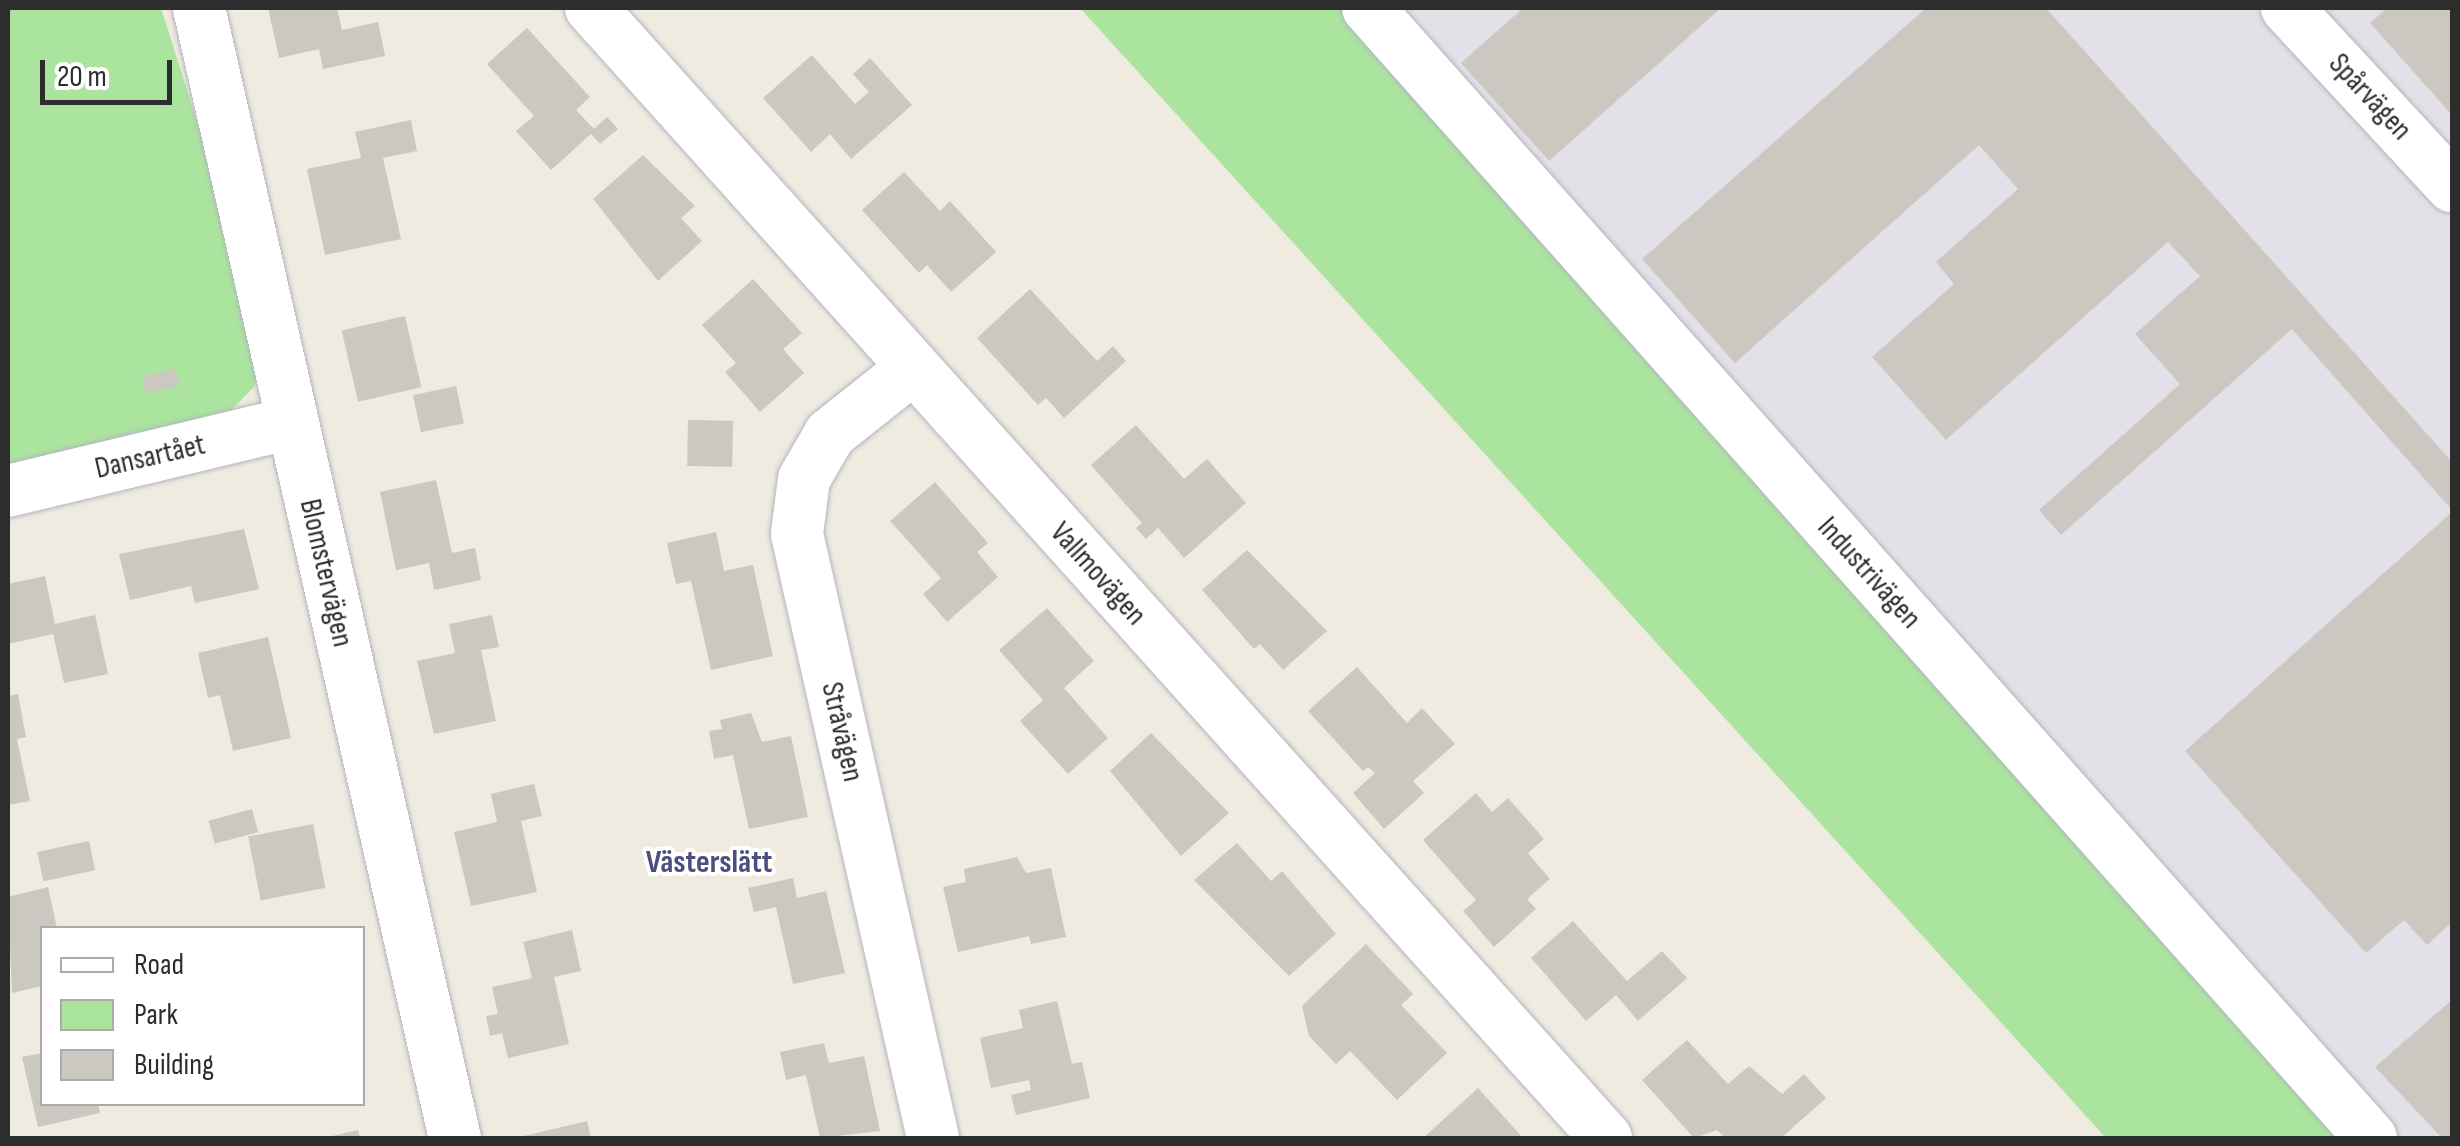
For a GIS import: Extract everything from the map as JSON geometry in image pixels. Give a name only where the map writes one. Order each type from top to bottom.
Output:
[{"type":"street","name":"Blomstervägen","points":[[199,8],[455,1138]]},
{"type":"street","name":"Vallmovägen","points":[[591,8],[1606,1138]]},
{"type":"street","name":"Industrivägen","points":[[1368,8],[2371,1138]]},
{"type":"street","name":"Spårvägen","points":[[2287,8],[2452,186]]},
{"type":"street","name":"Stråvägen","points":[[913,368],[830,434],[804,479],[797,534],[932,1138]]},
{"type":"street","name":"Dansartået","points":[[8,491],[292,423]]},
{"type":"shaded area","points":[[1339,8],[2452,8],[2452,1138],[2366,1138]]},
{"type":"green space","points":[[8,8],[161,8],[269,348],[254,387],[213,428],[8,476]]},
{"type":"green space","points":[[1080,8],[1368,8],[2371,1138],[2106,1138]]},
{"type":"building","points":[[268,8],[337,8],[342,30],[378,22],[385,56],[323,69],[319,49],[279,58]]},
{"type":"building","points":[[1523,8],[1721,8],[1549,161],[1461,63]]},
{"type":"building","points":[[1926,8],[2046,8],[2452,462],[2452,510],[2292,329],[2061,535],[2039,510],[2180,384],[2135,334],[2200,276],[2168,242],[1946,440],[1872,357],[1954,284],[1936,262],[2018,189],[1979,145],[1735,363],[1642,259]]},
{"type":"building","points":[[2387,8],[2452,8],[2452,115],[2370,23]]},
{"type":"building","points":[[527,28],[590,97],[576,110],[594,129],[607,117],[618,129],[600,144],[591,134],[551,170],[516,131],[534,116],[487,64]]},
{"type":"building","points":[[812,55],[855,104],[869,92],[853,74],[870,58],[912,105],[851,159],[830,134],[811,152],[763,98]]},
{"type":"building","points":[[411,120],[417,151],[383,158],[401,239],[325,255],[307,169],[361,158],[355,132]]},
{"type":"building","points":[[643,155],[695,206],[681,218],[702,241],[658,281],[593,199]]},
{"type":"building","points":[[904,172],[940,211],[950,201],[996,252],[951,292],[927,265],[919,273],[862,210]]},
{"type":"building","points":[[753,279],[802,333],[783,349],[804,373],[760,412],[725,372],[736,363],[702,325]]},
{"type":"building","points":[[1030,289],[1097,361],[1113,346],[1126,361],[1064,418],[1046,398],[1038,405],[977,338]]},
{"type":"building","points":[[405,316],[421,387],[358,402],[342,331]]},
{"type":"building","points":[[176,369],[180,386],[146,393],[142,377]]},
{"type":"building","points":[[456,386],[464,423],[421,432],[413,395]]},
{"type":"building","points":[[688,420],[733,421],[732,467],[687,466]]},
{"type":"building","points":[[1136,425],[1184,479],[1207,459],[1246,503],[1184,558],[1158,528],[1146,539],[1136,528],[1142,523],[1091,465]]},
{"type":"building","points":[[436,480],[452,553],[475,548],[481,580],[434,590],[429,563],[396,570],[380,492]]},
{"type":"building","points":[[935,482],[988,543],[977,552],[998,577],[947,622],[923,594],[941,578],[890,521]]},
{"type":"building","points":[[2452,512],[2452,922],[2427,945],[2404,920],[2366,953],[2185,751]]},
{"type":"building","points":[[244,529],[259,589],[195,603],[191,586],[130,600],[119,554]]},
{"type":"building","points":[[716,532],[724,571],[753,565],[773,656],[711,670],[691,581],[676,584],[667,543]]},
{"type":"building","points":[[1247,550],[1327,631],[1283,670],[1260,644],[1254,649],[1202,590]]},
{"type":"building","points":[[45,576],[55,624],[95,615],[108,674],[64,683],[53,634],[8,644],[8,584]]},
{"type":"building","points":[[1047,608],[1094,661],[1064,688],[1108,738],[1068,774],[1020,721],[1043,700],[999,650]]},
{"type":"building","points":[[492,615],[499,647],[481,650],[496,721],[434,734],[417,661],[455,653],[449,624]]},
{"type":"building","points":[[268,637],[291,738],[233,751],[220,695],[208,698],[198,653]]},
{"type":"building","points":[[1357,667],[1407,723],[1422,708],[1455,744],[1413,781],[1424,793],[1384,829],[1353,793],[1375,773],[1368,767],[1363,771],[1308,711]]},
{"type":"building","points":[[18,694],[26,737],[17,739],[30,801],[8,805],[8,696]]},
{"type":"building","points":[[751,713],[762,742],[791,736],[808,817],[749,829],[733,755],[714,759],[709,731],[722,729],[720,720]]},
{"type":"building","points":[[1151,733],[1229,813],[1181,856],[1110,771]]},
{"type":"building","points":[[534,784],[542,816],[521,821],[537,892],[471,906],[454,832],[497,822],[491,794]]},
{"type":"building","points":[[1476,793],[1492,812],[1508,798],[1544,839],[1528,853],[1550,879],[1527,899],[1536,909],[1494,947],[1463,911],[1476,900],[1423,840]]},
{"type":"building","points":[[252,809],[258,832],[215,844],[209,821]]},
{"type":"building","points":[[313,824],[325,888],[261,900],[248,837]]},
{"type":"building","points":[[89,841],[95,870],[43,881],[37,852]]},
{"type":"building","points":[[1237,843],[1271,881],[1282,871],[1336,934],[1289,976],[1194,880]]},
{"type":"building","points":[[1017,857],[1026,873],[1051,868],[1066,937],[1031,944],[1029,936],[958,952],[943,887],[966,882],[964,869]]},
{"type":"building","points":[[793,878],[797,898],[826,891],[845,973],[793,984],[776,907],[754,912],[748,888]]},
{"type":"building","points":[[48,887],[57,926],[40,926],[40,986],[12,993],[8,897]]},
{"type":"building","points":[[1573,921],[1627,981],[1662,951],[1687,978],[1638,1021],[1616,995],[1586,1021],[1531,958]]},
{"type":"building","points":[[572,930],[581,971],[554,977],[569,1044],[508,1058],[502,1033],[490,1036],[486,1016],[498,1014],[492,987],[532,978],[523,942]]},
{"type":"building","points":[[1366,944],[1413,994],[1401,1005],[1447,1053],[1397,1100],[1350,1051],[1336,1064],[1309,1036],[1302,1006]]},
{"type":"building","points":[[2452,1000],[2452,1138],[2442,1138],[2375,1067]]},
{"type":"building","points":[[1057,1001],[1072,1064],[1082,1062],[1090,1098],[1016,1115],[1011,1095],[1031,1090],[1029,1080],[991,1088],[980,1038],[1023,1028],[1019,1010]]},
{"type":"building","points":[[1687,1040],[1728,1084],[1749,1066],[1782,1094],[1804,1074],[1826,1098],[1781,1138],[1725,1138],[1717,1130],[1694,1138],[1642,1080]]},
{"type":"building","points":[[824,1043],[829,1063],[864,1056],[880,1131],[820,1138],[806,1075],[786,1080],[780,1052]]},
{"type":"building","points":[[40,1053],[40,1106],[98,1106],[100,1113],[38,1127],[22,1057]]},
{"type":"building","points":[[1478,1088],[1523,1138],[1423,1138]]},
{"type":"building","points":[[587,1121],[591,1138],[520,1138],[520,1137]]},
{"type":"building","points":[[358,1130],[360,1138],[328,1138],[328,1137]]},
{"type":"district","name":"Västerslätt","points":[[709,863]]}]
